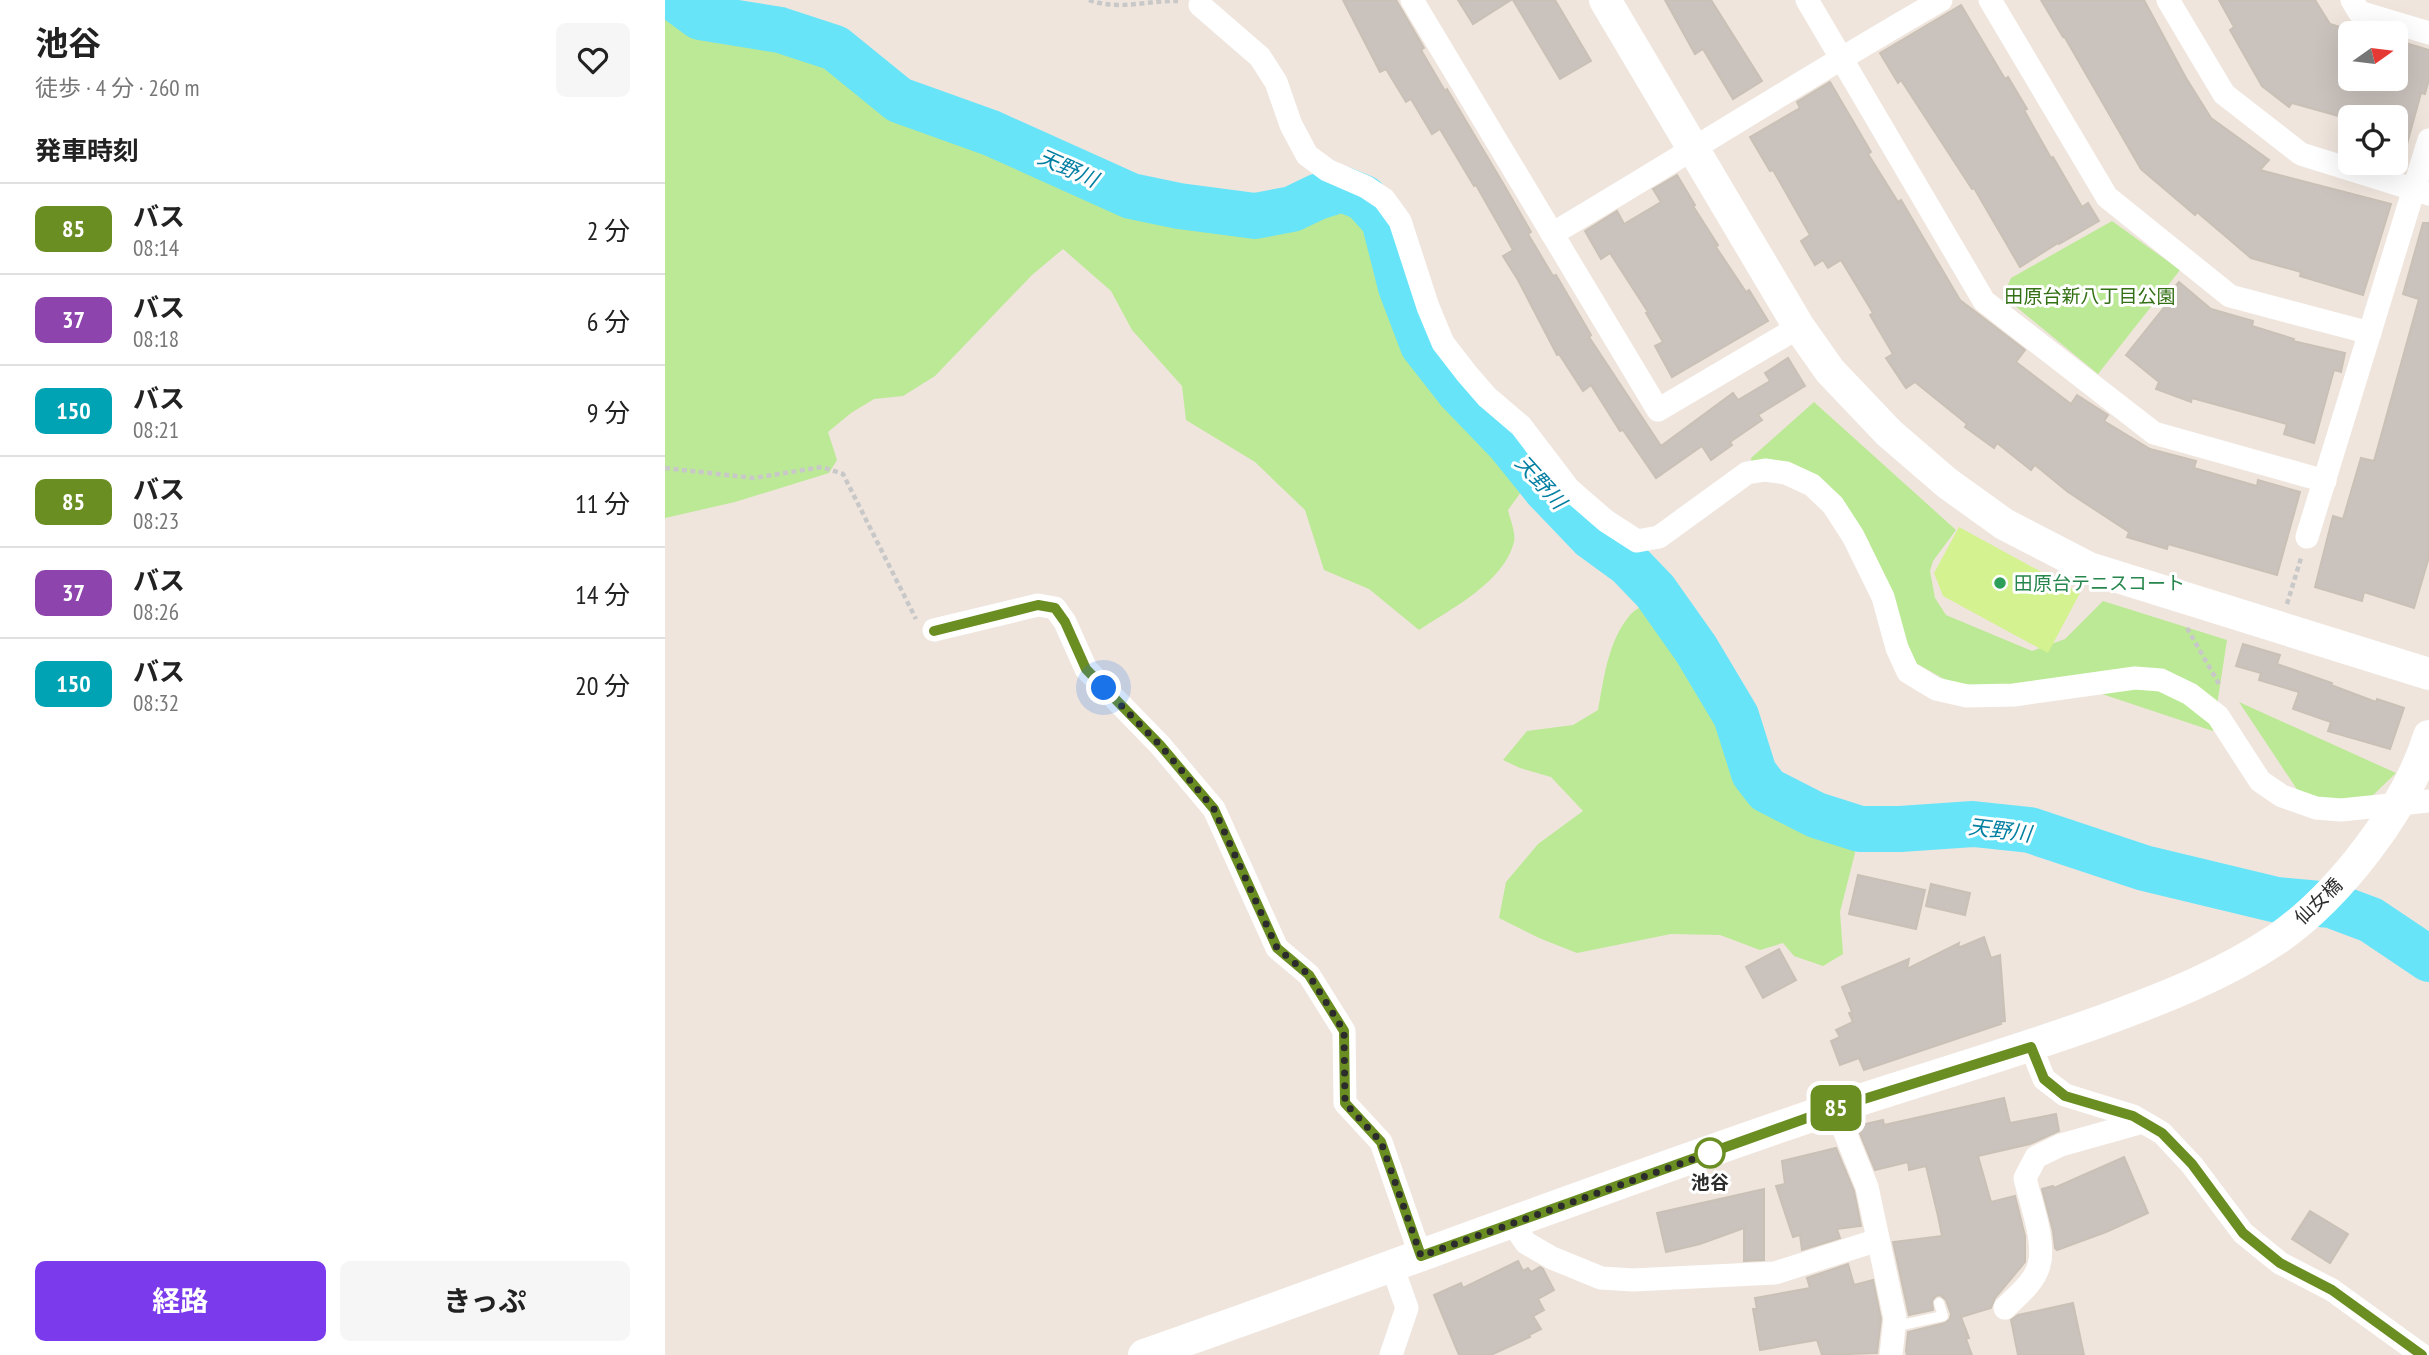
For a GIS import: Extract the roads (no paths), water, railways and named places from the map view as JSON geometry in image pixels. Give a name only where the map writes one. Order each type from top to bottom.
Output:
[{"type":"street","points":[[1412,0],[1658,410],[1799,327]]},
{"type":"street","points":[[1605,0],[1799,327],[1830,371],[1889,433],[1947,483],[2004,524],[2089,568],[2429,674]]},
{"type":"street","points":[[1807,0],[1985,301],[2154,433],[2325,481]]},
{"type":"street","points":[[1552,234],[1941,0]]},
{"type":"street","points":[[1990,0],[2107,197],[2230,296],[2370,333]]},
{"type":"street","points":[[2168,0],[2224,94],[2301,154],[2422,192]]},
{"type":"street","points":[[2352,0],[2359,12],[2429,33]]},
{"type":"street","points":[[1200,5],[1260,57],[1276,82],[1291,125],[1307,155],[1327,170],[1366,187],[1384,200],[1400,221],[1428,307],[1443,343],[1467,374],[1487,397],[1521,426],[1569,489],[1607,521],[1637,541],[1659,537],[1747,474],[1765,470],[1786,473],[1812,485],[1833,505],[1853,536],[1883,597],[1897,648],[1908,672],[1936,689],[1967,696],[2014,695],[2135,678],[2161,680],[2190,694],[2218,716],[2260,781],[2282,796],[2316,808],[2341,810],[2429,801]]},
{"type":"street","points":[[2307,537],[2370,333],[2422,192],[2429,140]]},
{"type":"street","points":[[934,631],[1038,605],[1055,608],[1065,622],[1086,669],[1160,745],[1214,809],[1277,948],[1309,975],[1344,1031],[1345,1103],[1381,1142],[1406,1261],[1407,1308],[1391,1355]]},
{"type":"street","name":"仙女橋","points":[[1144,1355],[1211,1344],[1406,1261],[1835,1108],[2031,1047],[2166,997],[2226,969],[2279,937],[2319,904],[2388,822],[2408,790],[2426,745]]},
{"type":"street","points":[[2031,1047],[2044,1079],[2065,1096],[2133,1116],[2162,1133],[2192,1164],[2243,1233],[2280,1263],[2332,1290],[2422,1355]]},
{"type":"street","points":[[1835,1108],[1867,1187],[1895,1318],[1891,1355]]},
{"type":"street","points":[[2005,1308],[2033,1279],[2040,1264],[2040,1239],[2025,1178],[2036,1157],[2061,1146],[2143,1122]]},
{"type":"street","points":[[1511,1223],[1526,1244],[1601,1279],[1633,1280],[1775,1273],[1878,1240]]},
{"type":"lane","points":[[1893,1327],[1943,1316],[1939,1303]]},
{"type":"waterway","name":"天野川","points":[[677,0],[700,17],[780,30],[835,48],[899,100],[991,133],[1131,196],[1179,206],[1255,216],[1292,209],[1342,189],[1364,198],[1384,220],[1401,287],[1423,345],[1459,391],[1509,443],[1546,489],[1592,537],[1629,564],[1655,591],[1696,649],[1736,716],[1754,773],[1767,790],[1816,815],[1860,829],[1973,824],[2030,830],[2144,868],[2277,900],[2331,905],[2371,920],[2429,959]]},
{"type":"place","name":"田原台テニスコート","points":[[2000,583]]},
{"type":"place","name":"池谷","points":[[1710,1153]]},
{"type":"park label","name":"田原台新八丁目公園","points":[[2090,296]]}]
